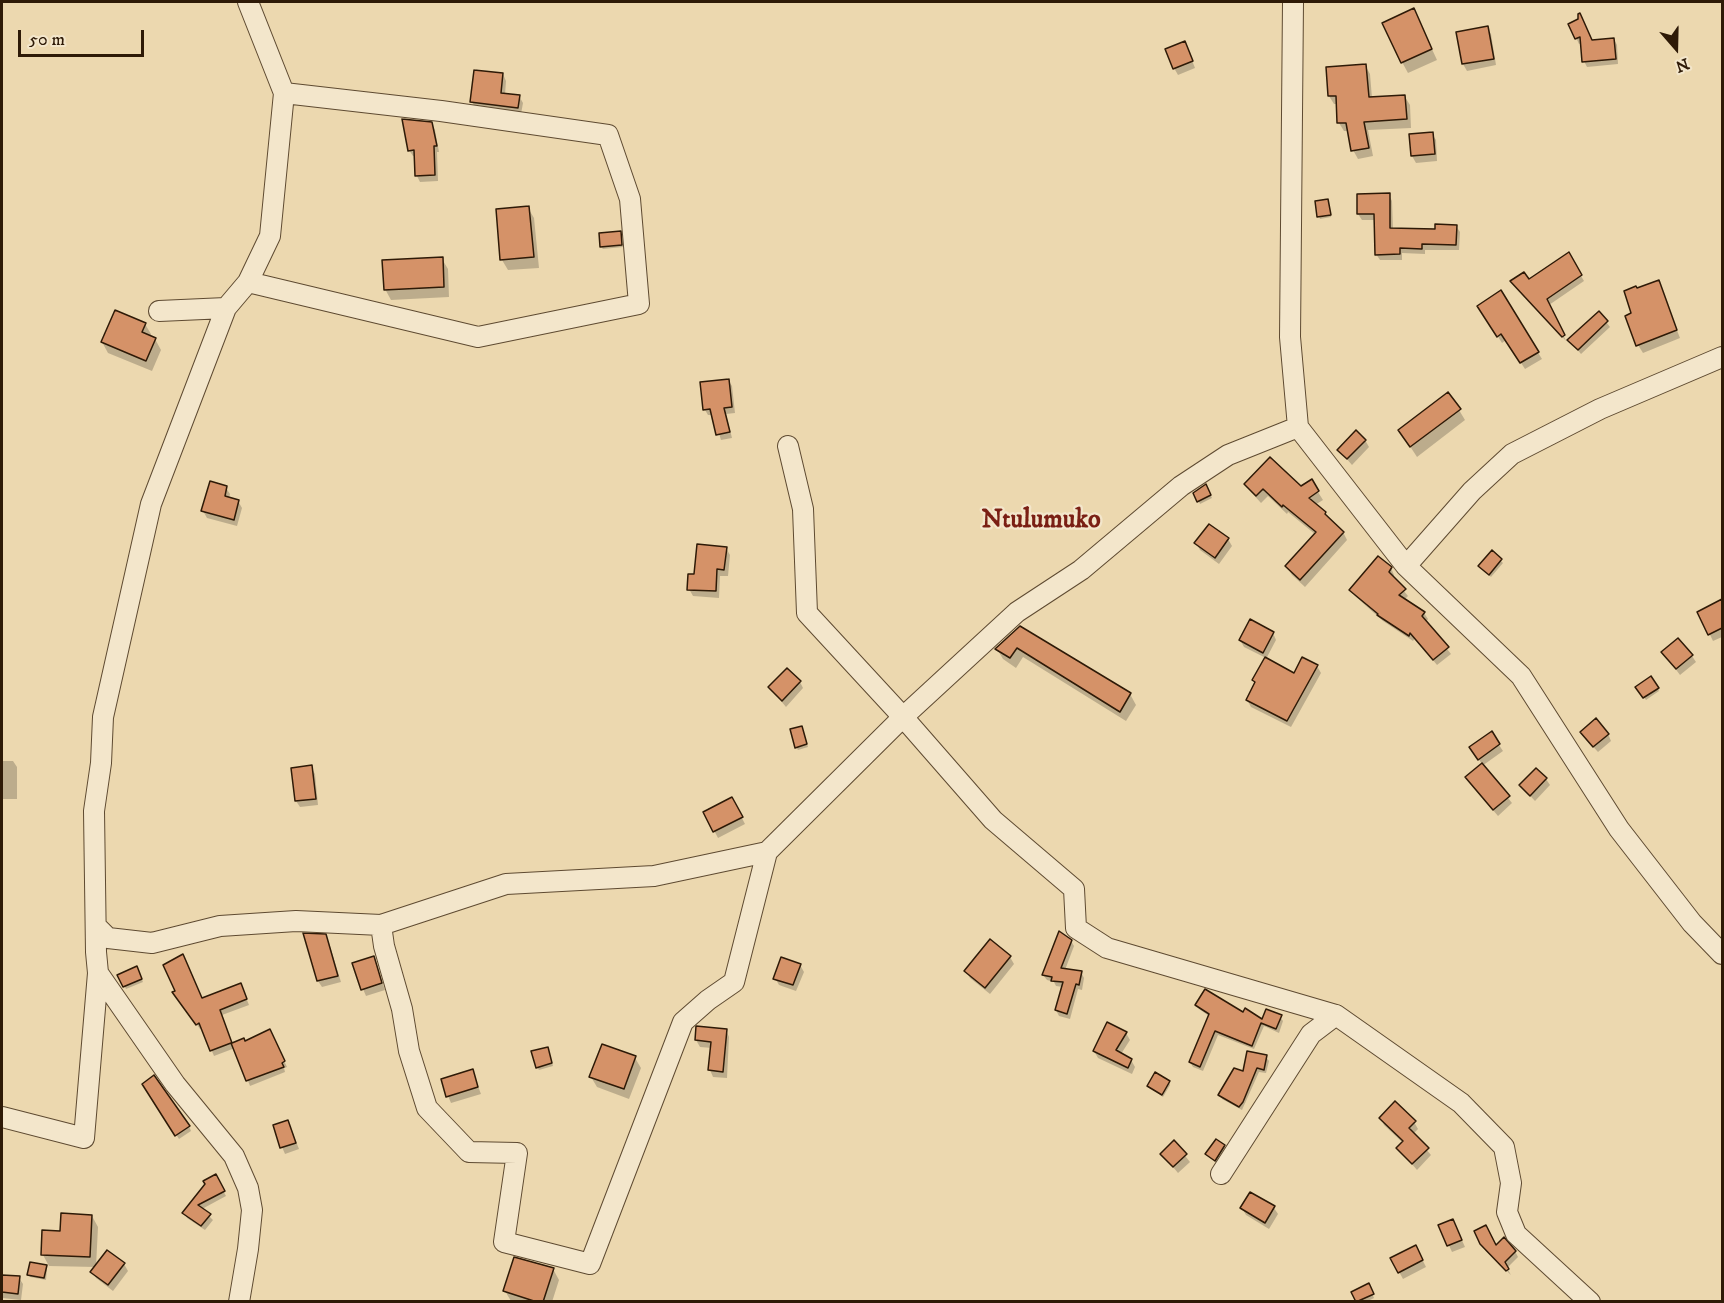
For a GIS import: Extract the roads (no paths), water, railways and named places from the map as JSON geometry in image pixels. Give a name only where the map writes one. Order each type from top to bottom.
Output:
[{"type":"street","points":[[2,1117],[84,1137],[98,972],[94,811],[101,763],[103,717],[151,504],[226,308],[248,282],[270,236],[284,93],[248,2]]},
{"type":"street","points":[[1293,2],[1290,337],[1298,427],[1406,566],[1521,676],[1619,829],[1692,923],[1722,954]]},
{"type":"street","points":[[248,282],[478,337],[639,304],[630,199],[608,135],[441,111],[284,93]]},
{"type":"street","points":[[159,311],[226,308]]},
{"type":"street","points":[[1406,566],[1472,491],[1512,454],[1600,409],[1722,357]]},
{"type":"street","points":[[381,925],[384,946],[402,1009],[409,1051],[428,1108],[469,1152],[517,1153],[504,1242],[590,1264],[683,1022],[708,1000],[734,982],[767,852],[903,717],[1017,612],[1081,570],[1181,486],[1228,455],[1298,427]]},
{"type":"street","points":[[788,446],[803,509],[807,613],[903,717],[993,820],[1074,889],[1076,928],[1107,948],[1336,1015],[1461,1102],[1504,1147],[1511,1183],[1507,1212],[1516,1234],[1590,1302]]},
{"type":"street","points":[[96,926],[108,938],[152,943],[220,926],[296,921],[381,925],[506,884],[654,876],[767,852]]},
{"type":"street","points":[[98,972],[175,1084],[234,1156],[248,1188],[252,1210],[239,1302]]},
{"type":"street","points":[[1221,1174],[1311,1034],[1336,1015]]},
{"type":"district","name":"Ntulumuko","points":[[1041,522]]}]
